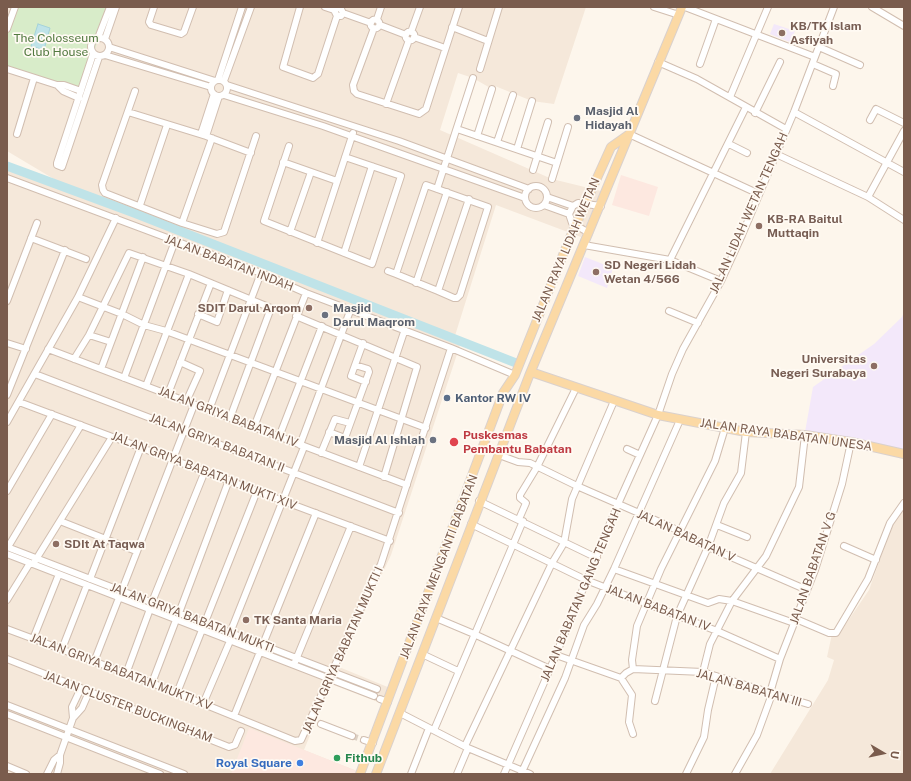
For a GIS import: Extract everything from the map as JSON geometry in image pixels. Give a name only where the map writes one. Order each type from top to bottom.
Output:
[{"type":"main road","name":"JALAN RAYA LIDAH WETAN","points":[[530,374],[601,206],[658,62],[683,7]]},
{"type":"main road","name":"JALAN RAYA LIDAH WETAN","points":[[515,375],[575,226],[611,147],[629,134]]},
{"type":"main road","points":[[515,375],[530,374]]},
{"type":"main road","name":"JALAN RAYA MENGANTI BABATAN","points":[[360,774],[373,743],[383,693],[435,600],[471,524],[530,374]]},
{"type":"main road","name":"JALAN RAYA BABATAN UNESA","points":[[530,374],[658,416],[746,432],[805,435],[851,442],[904,454]]},
{"type":"main road","name":"JALAN RAYA MENGANTI BABATAN","points":[[376,774],[436,618],[435,600],[504,393],[515,375]]},
{"type":"street","points":[[7,30],[15,7]]},
{"type":"street","points":[[154,7],[149,22],[151,25],[181,34],[184,32],[192,7]]},
{"type":"street","points":[[221,82],[242,7]]},
{"type":"street","points":[[211,87],[221,82],[251,7]]},
{"type":"street","points":[[300,7],[283,67],[313,78],[318,74],[339,11]]},
{"type":"street","points":[[325,7],[445,48]]},
{"type":"street","points":[[381,7],[353,85],[354,91],[357,94],[419,114],[423,113],[426,109],[458,7]]},
{"type":"street","points":[[386,104],[420,7]]},
{"type":"street","points":[[480,69],[499,7]]},
{"type":"street","points":[[654,7],[663,8],[679,15]]},
{"type":"street","points":[[683,7],[815,57]]},
{"type":"street","points":[[730,97],[768,7]]},
{"type":"street","name":"JALAN LIDAH WETAN TENGAH","points":[[658,416],[672,374],[683,349],[721,281],[759,194],[794,112],[834,7]]},
{"type":"street","points":[[872,7],[904,26]]},
{"type":"street","points":[[109,47],[102,56],[90,77],[81,91],[57,165],[62,167],[81,114],[90,77],[93,54],[90,46],[92,42],[98,38],[112,10]]},
{"type":"street","points":[[112,10],[105,39],[109,47],[221,82],[399,141],[529,189]]},
{"type":"street","points":[[700,64],[716,19]]},
{"type":"street","points":[[452,27],[488,41]]},
{"type":"street","points":[[98,38],[105,39]]},
{"type":"street","points":[[819,47],[860,65]]},
{"type":"street","points":[[93,54],[211,87],[219,95],[323,126],[525,198],[527,202],[535,208],[544,205],[569,214]]},
{"type":"street","points":[[658,62],[698,79],[786,129]]},
{"type":"street","points":[[755,112],[780,62]]},
{"type":"street","points":[[813,64],[836,74],[833,86]]},
{"type":"street","points":[[7,69],[81,91]]},
{"type":"street","points":[[17,134],[34,78]]},
{"type":"street","points":[[437,188],[473,78]]},
{"type":"street","points":[[182,223],[219,95],[227,90],[221,82]]},
{"type":"street","points":[[57,85],[63,91],[79,98]]},
{"type":"street","points":[[477,136],[492,89]]},
{"type":"street","points":[[135,91],[102,185],[105,193],[140,205],[182,223],[217,234],[224,232],[256,136]]},
{"type":"street","points":[[497,142],[512,95]]},
{"type":"street","points":[[517,149],[532,101]]},
{"type":"street","points":[[670,260],[729,144],[746,107]]},
{"type":"street","points":[[870,120],[876,109],[904,123]]},
{"type":"street","points":[[74,111],[81,114]]},
{"type":"street","points":[[128,112],[206,136],[251,154]]},
{"type":"street","points":[[794,112],[832,135],[904,172]]},
{"type":"street","points":[[323,126],[326,118]]},
{"type":"street","points":[[532,170],[548,122]]},
{"type":"street","points":[[140,205],[167,125]]},
{"type":"street","points":[[317,243],[355,127]]},
{"type":"street","points":[[552,179],[568,127]]},
{"type":"street","points":[[457,129],[557,163]]},
{"type":"street","points":[[868,197],[904,131]]},
{"type":"street","points":[[629,134],[759,194]]},
{"type":"street","points":[[396,151],[399,141]]},
{"type":"street","points":[[729,144],[747,152]]},
{"type":"street","points":[[289,146],[264,221],[372,264],[401,176],[345,157]]},
{"type":"street","points":[[776,154],[868,197],[904,220]]},
{"type":"street","points":[[283,162],[337,181]]},
{"type":"street","points":[[344,253],[372,166]]},
{"type":"street","points":[[290,232],[311,172]]},
{"type":"street","name":"JALAN BABATAN INDAH","points":[[7,179],[262,273],[350,311],[451,348],[515,375]]},
{"type":"street","points":[[388,271],[454,298],[460,295],[488,207],[426,185],[396,274]]},
{"type":"street","points":[[525,198],[532,186],[540,187],[544,189],[547,197],[544,205]]},
{"type":"street","points":[[416,283],[447,192]]},
{"type":"street","points":[[547,197],[573,206]]},
{"type":"street","points":[[438,291],[469,199]]},
{"type":"street","points":[[589,233],[575,226],[572,223],[569,214],[573,206],[578,203],[601,206]]},
{"type":"street","points":[[7,422],[78,297],[116,218]]},
{"type":"street","points":[[7,301],[37,223]]},
{"type":"street","points":[[31,238],[86,259]]},
{"type":"street","points":[[124,378],[175,241]]},
{"type":"street","points":[[584,244],[670,260],[721,281]]},
{"type":"street","points":[[7,395],[65,250]]},
{"type":"street","points":[[74,359],[104,307],[129,253],[189,274],[271,308],[252,363],[230,418]]},
{"type":"street","points":[[101,369],[143,257]]},
{"type":"street","points":[[209,410],[262,273]]},
{"type":"street","points":[[146,386],[189,274]]},
{"type":"street","points":[[168,394],[188,339],[211,283]]},
{"type":"street","points":[[198,314],[218,322],[228,290]]},
{"type":"street","points":[[254,427],[306,293]]},
{"type":"street","points":[[78,297],[122,314],[144,325],[188,339],[426,428]]},
{"type":"street","points":[[230,633],[294,473],[321,389],[350,311]]},
{"type":"street","points":[[669,311],[698,323]]},
{"type":"street","points":[[296,316],[395,356],[418,367],[384,477]]},
{"type":"street","points":[[279,437],[322,326]]},
{"type":"street","points":[[359,467],[404,332]]},
{"type":"street","points":[[89,335],[111,342]]},
{"type":"street","points":[[7,343],[26,349]]},
{"type":"street","points":[[363,343],[351,377],[366,382]]},
{"type":"street","points":[[399,513],[451,348]]},
{"type":"street","name":"JALAN GRIYA BABATAN IV","points":[[48,349],[407,486]]},
{"type":"street","points":[[180,362],[200,371],[186,402]]},
{"type":"street","points":[[329,432],[345,438],[369,370],[355,365]]},
{"type":"street","name":"JALAN GRIYA BABATAN II","points":[[35,374],[399,513]]},
{"type":"street","points":[[411,774],[513,545],[526,503],[520,498],[520,495],[537,467],[576,388]]},
{"type":"street","points":[[457,774],[466,747],[510,651],[552,563],[564,543],[572,499],[576,486],[614,401]]},
{"type":"street","name":"JALAN GRIYA BABATAN MUKTI XIV","points":[[19,402],[390,541]]},
{"type":"street","points":[[94,662],[118,597],[194,405]]},
{"type":"street","points":[[7,491],[52,414]]},
{"type":"street","name":"JALAN BABATAN GANG TENGAH","points":[[504,774],[556,655],[586,580],[597,558],[618,504],[658,416]]},
{"type":"street","points":[[321,453],[335,419],[350,423]]},
{"type":"street","points":[[522,772],[565,678],[584,625],[598,604],[640,514],[680,420]]},
{"type":"street","points":[[7,549],[81,425]]},
{"type":"street","points":[[621,678],[633,669],[632,660],[636,632],[646,604],[671,548],[715,461],[725,428]]},
{"type":"street","points":[[655,701],[677,616],[708,547],[724,503],[741,473],[746,432]]},
{"type":"street","points":[[702,672],[710,644],[732,601],[766,556],[799,487],[805,435]]},
{"type":"street","points":[[7,600],[33,562],[112,437]]},
{"type":"street","name":"JALAN BABATAN V G","points":[[735,774],[757,735],[771,694],[780,660],[807,590],[842,484],[851,442]]},
{"type":"street","points":[[62,649],[141,447]]},
{"type":"street","points":[[627,449],[640,456]]},
{"type":"street","name":"JALAN BABATAN V","points":[[499,455],[537,467],[680,532],[708,547],[756,569],[807,590]]},
{"type":"street","points":[[152,602],[205,471]]},
{"type":"street","points":[[178,613],[229,480]]},
{"type":"street","points":[[177,693],[257,491]]},
{"type":"street","points":[[480,501],[597,558]]},
{"type":"street","points":[[614,569],[656,582],[708,603],[722,599],[732,601],[830,634],[836,633],[868,579],[890,523],[904,503]]},
{"type":"street","points":[[234,716],[316,513]]},
{"type":"street","name":"JALAN GRIYA BABATAN MUKTI I","points":[[234,716],[300,741],[334,672],[382,564],[399,513]]},
{"type":"street","points":[[60,520],[136,551]]},
{"type":"street","name":"JALAN BABATAN IV","points":[[471,524],[586,580],[717,631],[780,660]]},
{"type":"street","points":[[717,525],[747,537]]},
{"type":"street","points":[[294,665],[351,526]]},
{"type":"street","points":[[844,546],[876,560]]},
{"type":"street","name":"JALAN GRIYA BABATAN MUKTI","points":[[7,549],[59,574],[121,591],[152,602],[334,672],[383,693]]},
{"type":"street","name":"JALAN GRIYA BABATAN MUKTI","points":[[33,562],[88,582],[118,597],[375,697],[383,693]]},
{"type":"street","points":[[33,639],[59,574]]},
{"type":"street","points":[[126,674],[150,609]]},
{"type":"street","points":[[436,618],[550,669]]},
{"type":"street","points":[[152,683],[176,620]]},
{"type":"street","name":"JALAN GRIYA BABATAN MUKTI XV","points":[[7,629],[152,683],[234,716]]},
{"type":"street","points":[[203,704],[230,641]]},
{"type":"street","points":[[422,654],[458,671]]},
{"type":"street","points":[[556,655],[621,678],[632,695],[629,722],[633,734]]},
{"type":"street","name":"JALAN CLUSTER BUCKINGHAM","points":[[7,659],[229,747],[235,745],[241,731]]},
{"type":"street","name":"JALAN BABATAN III","points":[[633,669],[664,669],[702,672],[808,704]]},
{"type":"street","points":[[686,774],[704,737],[708,710],[716,676]]},
{"type":"street","points":[[73,718],[72,707],[81,688]]},
{"type":"street","points":[[57,774],[60,763],[60,755],[73,718],[82,708],[90,692]]},
{"type":"street","points":[[375,697],[383,693]]},
{"type":"street","points":[[7,705],[184,774]]},
{"type":"street","points":[[400,713],[466,747],[509,764],[522,772],[530,774]]},
{"type":"street","points":[[7,714],[160,774]]},
{"type":"street","points":[[321,724],[352,736]]},
{"type":"street","points":[[364,740],[373,743]]},
{"type":"street","points":[[47,774],[54,760],[60,755]]},
{"type":"street","points":[[7,766],[26,774]]},
{"type":"shaded area","points":[[7,7],[586,7],[554,104],[532,101],[495,86],[492,89],[473,78],[458,73],[440,130],[552,179],[601,191],[581,237],[496,205],[453,342],[460,345],[391,555],[339,667],[390,688],[383,704],[331,684],[304,750],[357,771],[356,774],[7,774],[7,165],[74,191],[7,151]]},
{"type":"shaded area","name":"KB/TK Islam Asfiyah","points":[[774,24],[795,31],[790,42],[770,34]]},
{"type":"shaded area","points":[[621,175],[658,187],[649,216],[612,205]]},
{"type":"shaded area","name":"SD Negeri Lidah Wetan 4/566","points":[[585,257],[613,268],[607,288],[578,276]]},
{"type":"shaded area","name":"Universitas Negeri Surabaya","points":[[904,312],[904,449],[805,432],[813,387],[874,344],[902,317]]},
{"type":"shaded area","points":[[904,506],[904,774],[770,774],[828,680],[834,660],[827,657],[832,634],[839,634],[869,590],[884,548],[888,528]]},
{"type":"shaded area","points":[[249,728],[357,771],[356,774],[231,774]]},
{"type":"green space","name":"The Colosseum Club House","points":[[15,7],[109,7],[81,91],[7,69],[7,29]]},
{"type":"water","points":[[38,24],[50,28],[44,50],[31,46]]},
{"type":"waterway","points":[[7,166],[134,213],[516,363]]},
{"type":"tunnel","points":[[352,736],[364,740]]},
{"type":"place","name":"KB/TK Islam Asfiyah","points":[[782,33]]},
{"type":"place","name":"Masjid Al Hidayah","points":[[577,118]]},
{"type":"place","name":"KB-RA Baitul Muttaqin","points":[[759,226]]},
{"type":"place","name":"SD Negeri Lidah Wetan 4/566","points":[[596,272]]},
{"type":"place","name":"SDIT Darul Arqom","points":[[309,308]]},
{"type":"place","name":"Masjid Darul Maqrom","points":[[325,315]]},
{"type":"place","name":"Universitas Negeri Surabaya","points":[[874,366]]},
{"type":"place","name":"Kantor RW IV","points":[[447,398]]},
{"type":"place","name":"Masjid Al Ishlah","points":[[433,440]]},
{"type":"place","name":"Puskesmas Pembantu Babatan","points":[[454,442]]},
{"type":"place","name":"SDIt At Taqwa","points":[[56,544]]},
{"type":"place","name":"TK Santa Maria","points":[[246,620]]},
{"type":"place","name":"Fithub","points":[[337,758]]},
{"type":"place","name":"Royal Square","points":[[300,763]]}]
